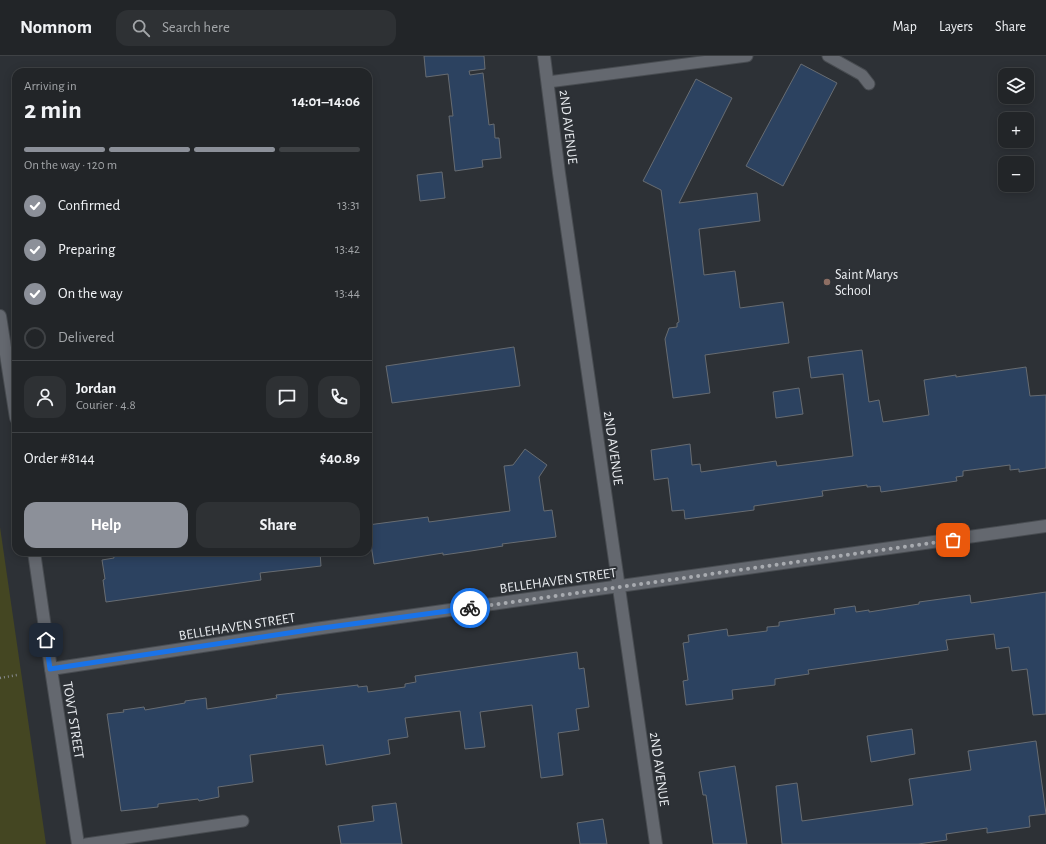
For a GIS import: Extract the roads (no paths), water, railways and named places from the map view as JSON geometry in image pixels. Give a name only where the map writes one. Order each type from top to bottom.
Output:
[{"type":"street","name":"2ND AVENUE","points":[[544,56],[559,173],[656,844]]},
{"type":"street","points":[[0,319],[12,375]]},
{"type":"street","name":"BELLEHAVEN STREET","points":[[50,669],[315,629],[1046,526]]},
{"type":"street","name":"TOWT STREET","points":[[35,556],[50,669],[78,844]]},
{"type":"lane","points":[[548,82],[747,56]]},
{"type":"lane","points":[[828,56],[862,75],[869,84]]},
{"type":"lane","points":[[86,844],[243,821]]},
{"type":"place","name":"Saint Marys School","points":[[827,282]]}]
